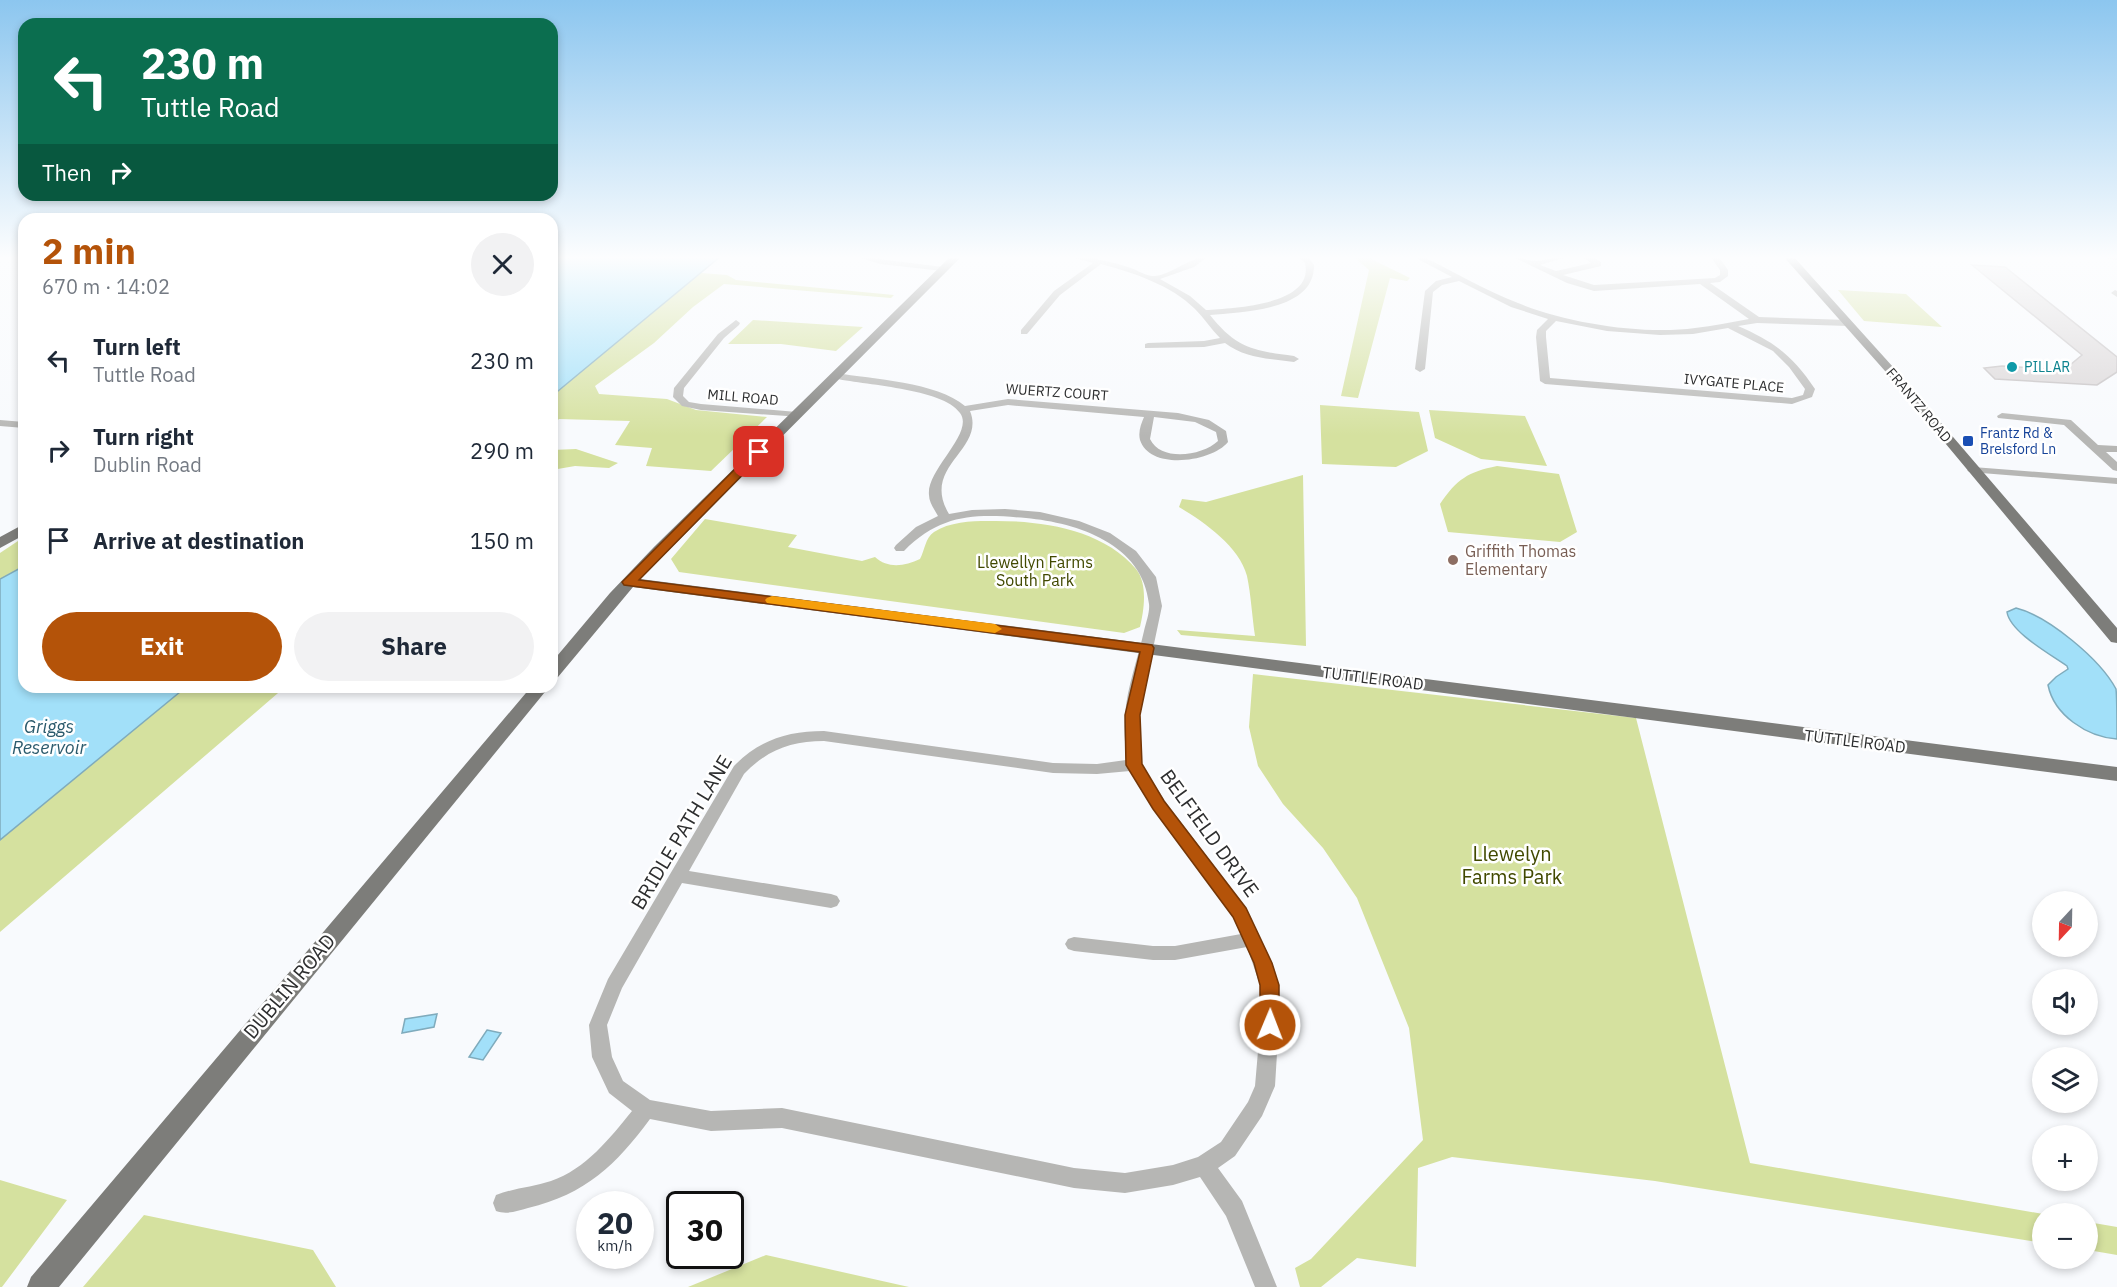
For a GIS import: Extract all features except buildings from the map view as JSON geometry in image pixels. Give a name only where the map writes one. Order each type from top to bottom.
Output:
[{"type":"main road","points":[[558,666],[629,582],[896,316]]},
{"type":"main road","name":"FRANTZ ROAD","points":[[1842,316],[2117,638]]},
{"type":"main road","points":[[0,543],[18,532]]},
{"type":"main road","name":"TUTTLE ROAD","points":[[629,582],[2117,774]]},
{"type":"main road","name":"DUBLIN ROAD","points":[[40,1287],[535,693]]},
{"type":"street","points":[[1024,332],[1037,316]]},
{"type":"street","points":[[1207,316],[1226,340],[1256,353],[1294,359]]},
{"type":"street","points":[[1420,369],[1426,316]]},
{"type":"street","points":[[1548,316],[1607,328],[1646,332],[1693,331],[1757,320],[1848,323]]},
{"type":"street","points":[[1751,316],[1757,320]]},
{"type":"street","name":"IVYGATE PLACE","points":[[1554,318],[1542,330],[1545,381],[1773,400],[1792,401],[1807,397],[1810,389],[1791,360],[1775,347],[1729,325]]},
{"type":"street","name":"MILL ROAD","points":[[736,322],[721,336],[681,386],[678,397],[686,404],[701,407],[797,415]]},
{"type":"street","points":[[1148,346],[1204,344],[1226,340]]},
{"type":"street","points":[[836,376],[928,391],[942,395],[963,409],[968,417],[967,433],[941,471],[934,489],[936,503],[945,518]]},
{"type":"street","name":"WUERTZ COURT","points":[[963,409],[1008,402],[1150,414],[1188,418],[1208,423],[1221,432],[1223,442],[1214,451],[1196,456],[1164,453],[1146,442],[1144,433],[1150,414]]},
{"type":"street","points":[[2002,416],[2063,420],[2070,423],[2117,468]]},
{"type":"street","points":[[0,423],[18,424]]},
{"type":"street","points":[[2095,448],[2117,449]]},
{"type":"street","points":[[1973,470],[2117,481]]},
{"type":"street","name":"BELFIELD DRIVE","points":[[646,1109],[711,1121],[782,1118],[1074,1178],[1125,1183],[1173,1175],[1204,1165],[1228,1149],[1256,1109],[1265,1086],[1271,1005],[1269,985],[1253,939],[1240,913],[1159,805],[1134,765],[1132,715],[1156,606],[1156,593],[1146,568],[1122,545],[1083,527],[1027,514],[1006,513],[945,518],[915,532],[900,548]]},
{"type":"street","name":"BRIDLE PATH LANE","points":[[646,1109],[616,1087],[602,1058],[598,1025],[614,985],[740,770],[761,749],[791,737],[824,735],[1053,768],[1097,769],[1134,765]]},
{"type":"street","points":[[678,876],[831,901]]},
{"type":"street","points":[[1074,944],[1153,953],[1175,953],[1253,939]]},
{"type":"street","points":[[504,1203],[546,1193],[570,1183],[591,1170],[625,1136],[646,1109]]},
{"type":"street","points":[[1204,1165],[1234,1209],[1266,1287]]},
{"type":"green space","points":[[649,316],[683,316],[654,343],[595,386],[599,394],[667,399],[696,410],[767,417],[711,471],[646,466],[652,448],[615,445],[630,421],[558,420],[558,391]]},
{"type":"green space","points":[[1359,316],[1380,316],[1358,398],[1341,396]]},
{"type":"green space","points":[[1860,316],[1930,316],[1942,327],[1864,321]]},
{"type":"green space","points":[[753,320],[863,327],[836,351],[781,344],[728,344]]},
{"type":"green space","points":[[1320,405],[1419,412],[1428,451],[1396,467],[1322,464]]},
{"type":"green space","points":[[1429,410],[1525,416],[1547,466],[1481,459],[1435,438]]},
{"type":"green space","points":[[576,449],[618,463],[609,468],[575,466],[558,469],[558,450]]},
{"type":"green space","points":[[1497,466],[1559,474],[1577,532],[1560,542],[1448,532],[1440,504],[1446,495],[1471,474]]},
{"type":"green space","points":[[1303,475],[1306,646],[1181,635],[1177,630],[1255,636],[1247,576],[1243,565],[1229,545],[1179,507],[1182,499],[1206,502]]},
{"type":"green space","name":"Llewellyn Farms South Park","points":[[705,519],[797,535],[788,547],[862,561],[875,557],[891,565],[920,559],[931,535],[953,524],[1007,521],[1068,529],[1105,544],[1122,555],[1136,569],[1144,589],[1140,627],[1124,633],[679,572],[671,559]]},
{"type":"green space","points":[[18,541],[18,569],[0,579],[0,553]]},
{"type":"green space","name":"Llewelyn Farms Park","points":[[1253,674],[1636,718],[1750,1163],[2032,1212],[2032,1241],[1655,1181],[1452,1157],[1418,1168],[1416,1267],[1357,1258],[1321,1287],[1300,1287],[1295,1268],[1311,1259],[1423,1140],[1409,1028],[1357,898],[1323,848],[1283,804],[1258,766],[1249,727]]},
{"type":"green space","points":[[179,693],[278,693],[0,932],[0,840]]},
{"type":"green space","points":[[0,1180],[67,1200],[2,1287],[0,1287]]},
{"type":"green space","points":[[144,1215],[313,1250],[336,1287],[83,1287]]},
{"type":"green space","points":[[2098,1224],[2117,1227],[2117,1255],[2098,1252]]},
{"type":"green space","points":[[766,1255],[909,1287],[688,1287],[732,1269],[744,1269],[744,1264]]},
{"type":"water","points":[[558,316],[648,316],[558,391]]},
{"type":"water","name":"Griggs Reservoir","points":[[18,569],[18,693],[179,693],[0,840],[0,579]]},
{"type":"water","points":[[2016,608],[2043,620],[2072,640],[2108,677],[2116,689],[2117,739],[2094,734],[2084,729],[2057,706],[2048,685],[2068,669],[2067,666],[2032,642],[2015,627],[2007,612]]},
{"type":"water","points":[[437,1014],[434,1027],[402,1033],[405,1019]]},
{"type":"water","points":[[487,1030],[501,1033],[483,1060],[469,1057]]},
{"type":"slow traffic","points":[[772,600],[995,629]]},
{"type":"place","name":"PILLAR","points":[[2012,367]]},
{"type":"place","name":"Frantz Rd & Brelsford Ln","points":[[1968,441]]},
{"type":"place","name":"Griffith Thomas Elementary","points":[[1453,560]]},
{"type":"route","points":[[759,452],[629,582],[1147,648],[1132,715],[1134,765],[1159,805],[1240,913],[1263,963],[1269,985],[1270,1025]]}]
